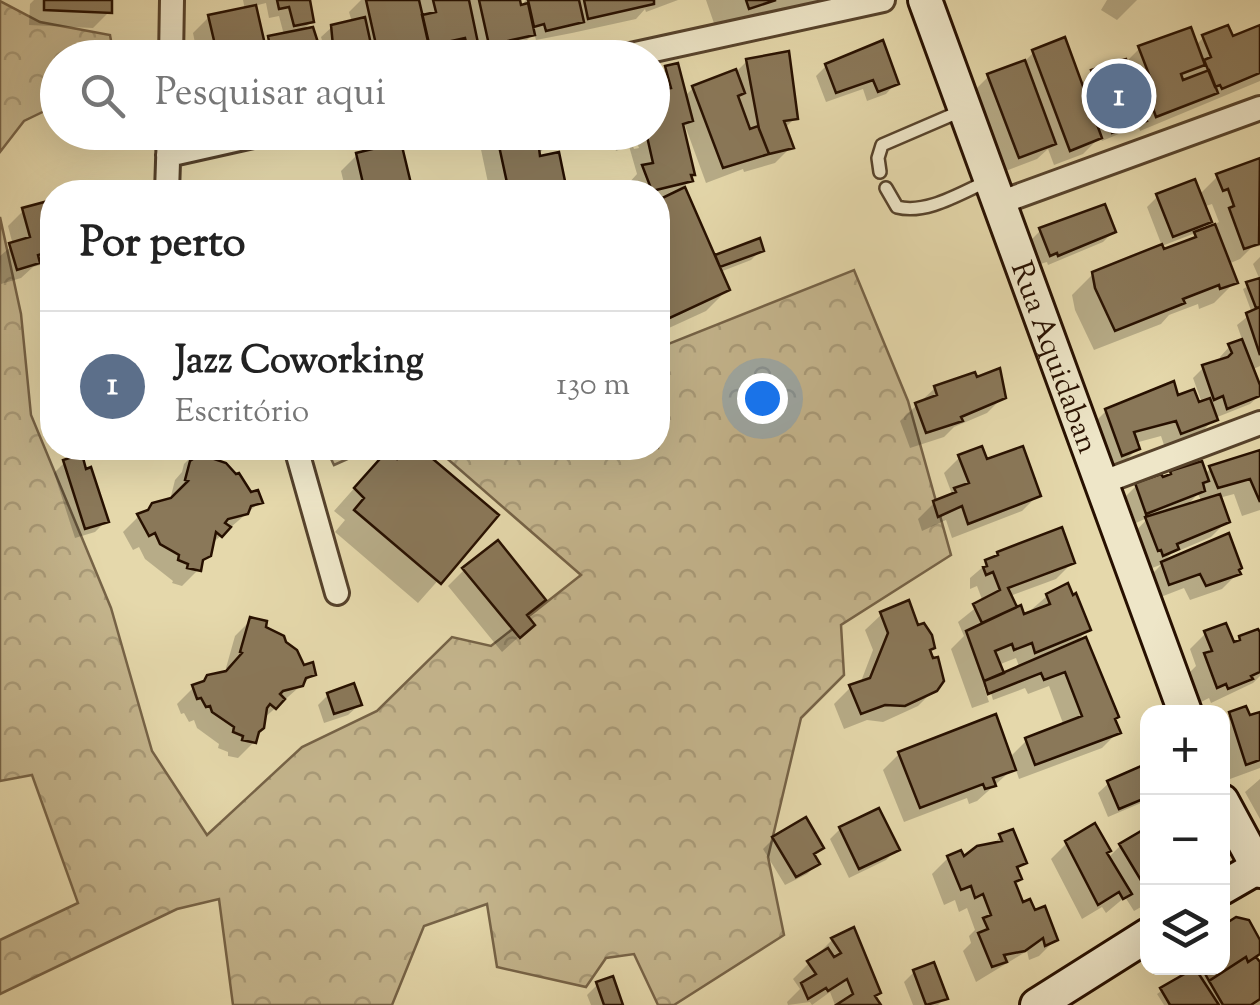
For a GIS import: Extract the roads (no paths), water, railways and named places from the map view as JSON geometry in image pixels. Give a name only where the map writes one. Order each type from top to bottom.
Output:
[{"type":"street","points":[[171,40],[172,0]]},
{"type":"street","points":[[670,46],[883,0]]},
{"type":"street","name":"Rua Aquidaban","points":[[925,0],[1181,705]]},
{"type":"street","points":[[994,191],[1260,108]]},
{"type":"street","points":[[167,180],[169,150]]},
{"type":"street","points":[[1101,483],[1260,422]]},
{"type":"street","points":[[299,460],[337,593]]},
{"type":"street","points":[[1228,885],[1259,868],[1230,815]]},
{"type":"street","points":[[1038,1005],[1140,940]]},
{"type":"lane","points":[[880,172],[878,158],[882,145],[964,109]]},
{"type":"lane","points":[[886,188],[897,207],[910,210],[994,191]]},
{"type":"place","name":"Jazz Coworking","points":[[1119,96]]}]
